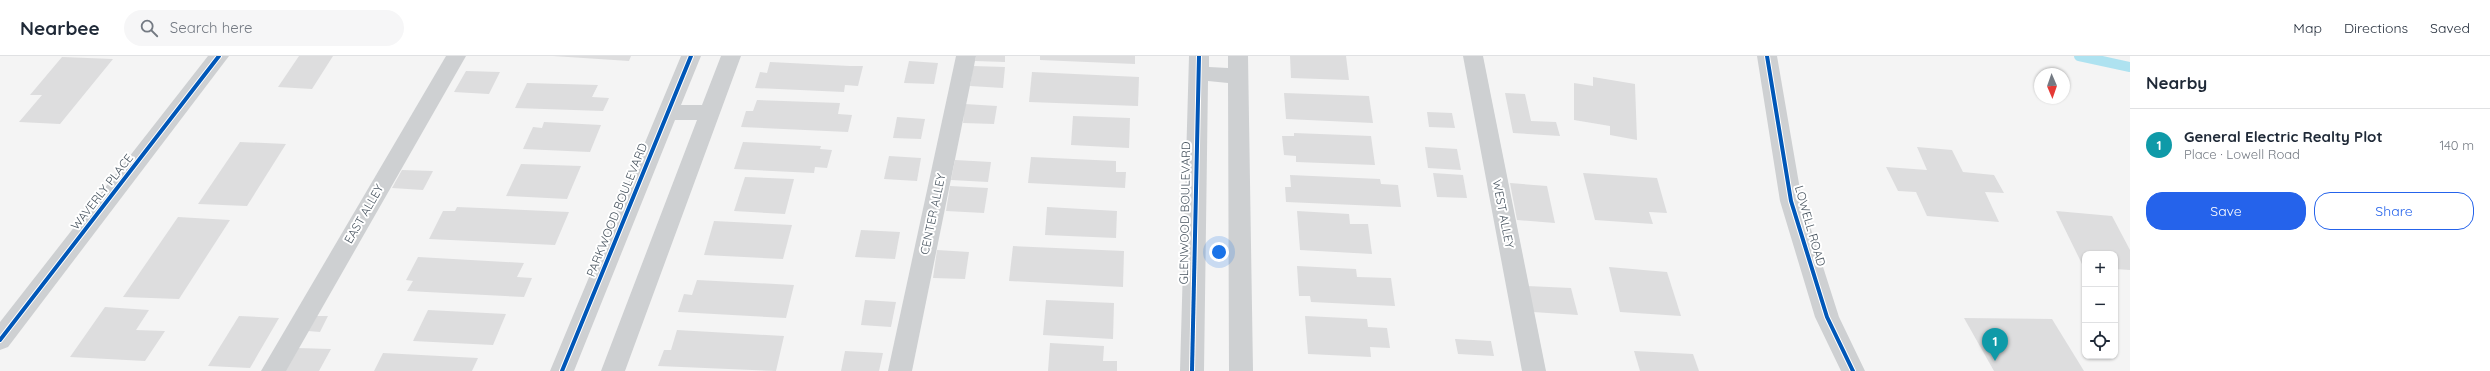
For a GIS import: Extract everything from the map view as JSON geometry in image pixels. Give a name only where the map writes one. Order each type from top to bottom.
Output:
[{"type":"street","name":"WAVERLY PLACE","points":[[0,340],[219,56]]},
{"type":"street","name":"EAST ALLEY","points":[[273,371],[456,56]]},
{"type":"street","name":"PARKWOOD BOULEVARD","points":[[562,371],[691,56]]},
{"type":"street","points":[[613,371],[731,56]]},
{"type":"street","name":"CENTER ALLEY","points":[[900,371],[966,56]]},
{"type":"street","name":"WEST ALLEY","points":[[1473,56],[1534,371]]},
{"type":"street","name":"LOWELL ROAD","points":[[1766,56],[1791,201],[1827,317],[1853,371]]},
{"type":"street","points":[[1199,65],[1238,66],[1241,371]]},
{"type":"street","name":"GLENWOOD BOULEVARD","points":[[1192,371],[1199,65]]},
{"type":"street","points":[[668,112],[710,113]]},
{"type":"building","points":[[299,56],[333,56],[312,89],[278,87]]},
{"type":"building","points":[[553,56],[631,56],[629,61]]},
{"type":"building","points":[[976,56],[1005,56],[1005,62],[975,61]]},
{"type":"building","points":[[1040,56],[1135,56],[1135,64],[1040,60]]},
{"type":"building","points":[[1290,56],[1346,56],[1349,80],[1291,78]]},
{"type":"building","points":[[62,57],[113,59],[60,124],[19,122],[42,95],[30,95]]},
{"type":"building","points":[[909,61],[938,63],[934,84],[904,83]]},
{"type":"building","points":[[770,62],[863,66],[858,86],[845,85],[844,92],[755,88],[760,72],[767,73]]},
{"type":"building","points":[[973,66],[1005,67],[1003,88],[970,86]]},
{"type":"building","points":[[466,71],[500,72],[489,94],[454,92]]},
{"type":"building","points":[[1032,72],[1139,77],[1138,106],[1029,102]]},
{"type":"building","points":[[1593,77],[1635,84],[1637,140],[1610,135],[1610,126],[1574,120],[1574,83],[1593,86]]},
{"type":"building","points":[[527,83],[598,85],[592,97],[609,98],[603,111],[515,108]]},
{"type":"building","points":[[1284,93],[1369,96],[1373,123],[1286,119]]},
{"type":"building","points":[[1505,93],[1525,94],[1531,121],[1556,122],[1560,136],[1513,133]]},
{"type":"building","points":[[757,100],[840,103],[838,114],[852,115],[848,132],[741,127],[746,111],[753,111]]},
{"type":"building","points":[[965,104],[997,106],[994,124],[963,123]]},
{"type":"building","points":[[1427,112],[1452,113],[1455,128],[1429,127]]},
{"type":"building","points":[[1073,116],[1130,118],[1129,148],[1071,145]]},
{"type":"building","points":[[897,117],[925,119],[921,139],[893,138]]},
{"type":"building","points":[[544,122],[601,125],[590,152],[523,149],[533,127],[542,128]]},
{"type":"building","points":[[1294,133],[1371,136],[1375,165],[1296,162],[1296,156],[1284,155],[1282,136],[1294,136]]},
{"type":"building","points":[[240,142],[286,144],[247,206],[198,204]]},
{"type":"building","points":[[743,142],[821,146],[820,149],[832,150],[827,168],[815,167],[814,173],[734,169]]},
{"type":"building","points":[[1425,147],[1457,149],[1461,170],[1428,168]]},
{"type":"building","points":[[1917,147],[1952,150],[1963,172],[1994,175],[2004,193],[1985,192],[1999,222],[1927,216],[1916,192],[1898,191],[1886,167],[1927,170]]},
{"type":"building","points":[[889,156],[921,158],[917,181],[884,179]]},
{"type":"building","points":[[1031,157],[1116,161],[1116,172],[1126,172],[1125,188],[1028,183]]},
{"type":"building","points":[[955,160],[991,162],[988,182],[951,180]]},
{"type":"building","points":[[521,164],[581,166],[567,199],[506,196]]},
{"type":"building","points":[[402,170],[433,171],[423,190],[392,188]]},
{"type":"building","points":[[1433,173],[1463,175],[1467,198],[1437,197]]},
{"type":"building","points":[[1583,173],[1657,178],[1667,213],[1649,212],[1653,224],[1595,220]]},
{"type":"building","points":[[1290,175],[1380,179],[1381,184],[1398,185],[1401,207],[1286,202],[1285,187],[1291,187]]},
{"type":"building","points":[[745,177],[794,179],[785,214],[734,211]]},
{"type":"building","points":[[1510,183],[1547,186],[1555,223],[1517,220]]},
{"type":"building","points":[[950,186],[988,188],[984,213],[946,211]]},
{"type":"building","points":[[457,207],[569,212],[555,245],[429,239],[443,211],[455,211]]},
{"type":"building","points":[[1047,207],[1117,211],[1116,238],[1045,235]]},
{"type":"building","points":[[1297,211],[1349,214],[1350,224],[1368,224],[1372,254],[1300,250]]},
{"type":"building","points":[[2056,211],[2112,216],[2130,250],[2130,270],[2118,269],[2118,251],[2082,251],[2082,264]]},
{"type":"building","points":[[178,217],[230,220],[179,299],[123,297]]},
{"type":"building","points":[[714,221],[792,225],[783,259],[704,255]]},
{"type":"building","points":[[861,230],[900,232],[895,259],[855,257]]},
{"type":"building","points":[[1013,246],[1124,251],[1123,287],[1009,281]]},
{"type":"building","points":[[937,250],[969,252],[965,279],[933,278]]},
{"type":"building","points":[[418,257],[524,263],[517,277],[532,278],[524,297],[407,291],[413,281],[406,280]]},
{"type":"building","points":[[1297,266],[1356,269],[1357,277],[1391,278],[1395,306],[1311,302],[1310,296],[1299,296]]},
{"type":"building","points":[[1609,267],[1667,272],[1681,316],[1620,312]]},
{"type":"building","points":[[697,280],[794,285],[786,318],[678,312],[684,294],[692,295]]},
{"type":"building","points":[[1527,286],[1571,288],[1578,315],[1533,312]]},
{"type":"building","points":[[865,300],[896,302],[891,327],[861,325]]},
{"type":"building","points":[[1046,300],[1114,303],[1113,339],[1043,335]]},
{"type":"building","points":[[105,307],[149,310],[136,330],[165,331],[145,361],[70,357]]},
{"type":"building","points":[[428,310],[506,314],[493,345],[413,341]]},
{"type":"building","points":[[239,316],[279,318],[250,368],[208,366]]},
{"type":"building","points":[[317,316],[328,316],[320,332],[308,331]]},
{"type":"building","points":[[1305,316],[1367,319],[1368,327],[1387,328],[1390,348],[1370,347],[1371,357],[1308,354]]},
{"type":"building","points":[[1964,318],[2052,319],[2084,371],[1994,371]]},
{"type":"building","points":[[677,330],[784,336],[776,371],[658,366],[664,350],[671,350]]},
{"type":"building","points":[[1455,339],[1491,341],[1494,356],[1458,354]]},
{"type":"building","points":[[1050,343],[1104,346],[1103,361],[1117,361],[1117,371],[1048,371]]},
{"type":"building","points":[[297,348],[331,349],[319,371],[284,371]]},
{"type":"building","points":[[845,351],[883,353],[879,371],[841,371]]},
{"type":"building","points":[[1634,351],[1693,354],[1699,371],[1640,371]]},
{"type":"building","points":[[383,353],[478,358],[472,371],[374,371]]},
{"type":"waterway","points":[[2079,56],[2130,67]]},
{"type":"cycle path","points":[[0,340],[219,56]]},
{"type":"cycle path","points":[[562,371],[691,56]]},
{"type":"cycle path","points":[[1192,371],[1199,56]]},
{"type":"cycle path","points":[[1767,56],[1791,201],[1827,317],[1853,371]]},
{"type":"place","name":"General Electric Realty Plot","points":[[1995,361]]}]
